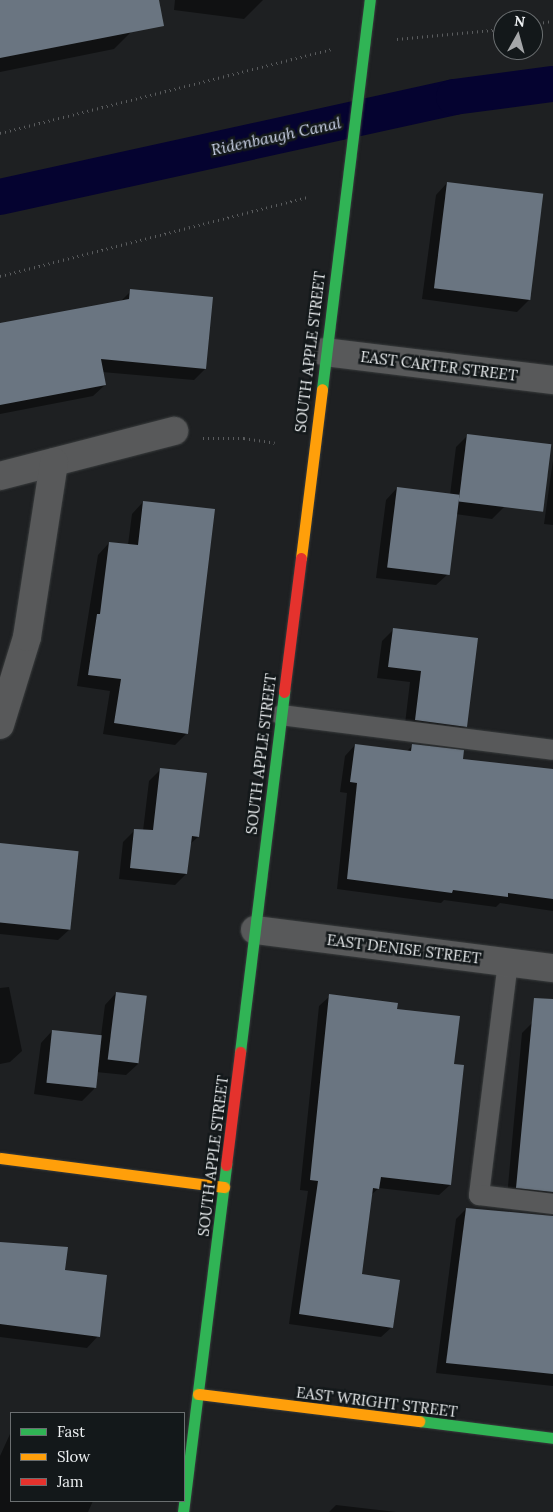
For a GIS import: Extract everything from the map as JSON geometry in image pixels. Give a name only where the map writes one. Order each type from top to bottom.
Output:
[{"type":"main road","name":"SOUTH APPLE STREET","points":[[185,1496],[370,0]]},
{"type":"main road","points":[[0,1158],[224,1187]]},
{"type":"main road","name":"EAST WRIGHT STREET","points":[[198,1394],[553,1438]]},
{"type":"street","name":"EAST CARTER STREET","points":[[325,352],[553,380]]},
{"type":"street","points":[[0,476],[54,462],[185,435]]},
{"type":"street","points":[[0,725],[27,637],[54,462]]},
{"type":"street","name":"EAST DENISE STREET","points":[[255,930],[553,968]]},
{"type":"lane","points":[[281,715],[553,750]]},
{"type":"lane","points":[[508,962],[479,1195],[553,1204]]},
{"type":"path","points":[[0,133],[365,42],[493,30]]},
{"type":"path","points":[[0,276],[307,197]]},
{"type":"path","points":[[185,435],[244,438],[275,443]]},
{"type":"building","points":[[0,0],[159,0],[164,26],[0,58]]},
{"type":"building","points":[[447,182],[543,194],[530,300],[434,288]]},
{"type":"building","points":[[130,289],[213,297],[206,369],[101,359],[106,385],[0,405],[0,323],[129,299]]},
{"type":"building","points":[[467,434],[551,444],[543,512],[459,501]]},
{"type":"building","points":[[397,487],[460,495],[450,575],[387,567]]},
{"type":"building","points":[[143,501],[215,509],[188,734],[114,723],[121,679],[88,675],[97,614],[100,614],[109,542],[138,545]]},
{"type":"building","points":[[393,628],[478,638],[467,727],[415,720],[421,671],[388,667]]},
{"type":"building","points":[[355,744],[411,751],[412,744],[464,750],[463,759],[553,769],[553,899],[508,893],[508,897],[453,890],[452,893],[347,879],[357,783],[350,782]]},
{"type":"building","points":[[160,768],[207,773],[199,837],[192,836],[187,874],[130,868],[134,829],[153,830]]},
{"type":"building","points":[[0,843],[79,851],[70,930],[0,922]]},
{"type":"building","points":[[116,992],[147,996],[138,1063],[108,1059]]},
{"type":"building","points":[[329,994],[398,1003],[397,1009],[460,1016],[454,1064],[464,1065],[451,1185],[381,1177],[379,1189],[373,1188],[362,1274],[400,1280],[393,1328],[299,1314],[318,1181],[310,1180]]},
{"type":"building","points":[[534,998],[553,999],[553,1192],[516,1188]]},
{"type":"building","points":[[52,1030],[102,1035],[96,1088],[46,1083]]},
{"type":"building","points":[[466,1208],[553,1216],[553,1374],[446,1363]]},
{"type":"building","points":[[0,1242],[68,1247],[65,1270],[107,1275],[100,1337],[0,1324]]},
{"type":"waterway","name":"Ridenbaugh Canal","points":[[0,197],[454,97],[553,84]]},
{"type":"traffic: fast","points":[[322,389],[370,0]]},
{"type":"traffic: fast","points":[[240,1052],[284,692]]},
{"type":"traffic: fast","points":[[185,1496],[226,1165]]},
{"type":"traffic: fast","points":[[419,1421],[553,1438]]},
{"type":"traffic: fast","points":[[183,1512],[184,1502]]},
{"type":"traffic: slow","points":[[301,558],[322,389]]},
{"type":"traffic: slow","points":[[0,1158],[224,1187]]},
{"type":"traffic: slow","points":[[198,1394],[419,1421]]},
{"type":"traffic: jam","points":[[284,692],[301,558]]},
{"type":"traffic: jam","points":[[226,1165],[240,1052]]}]
